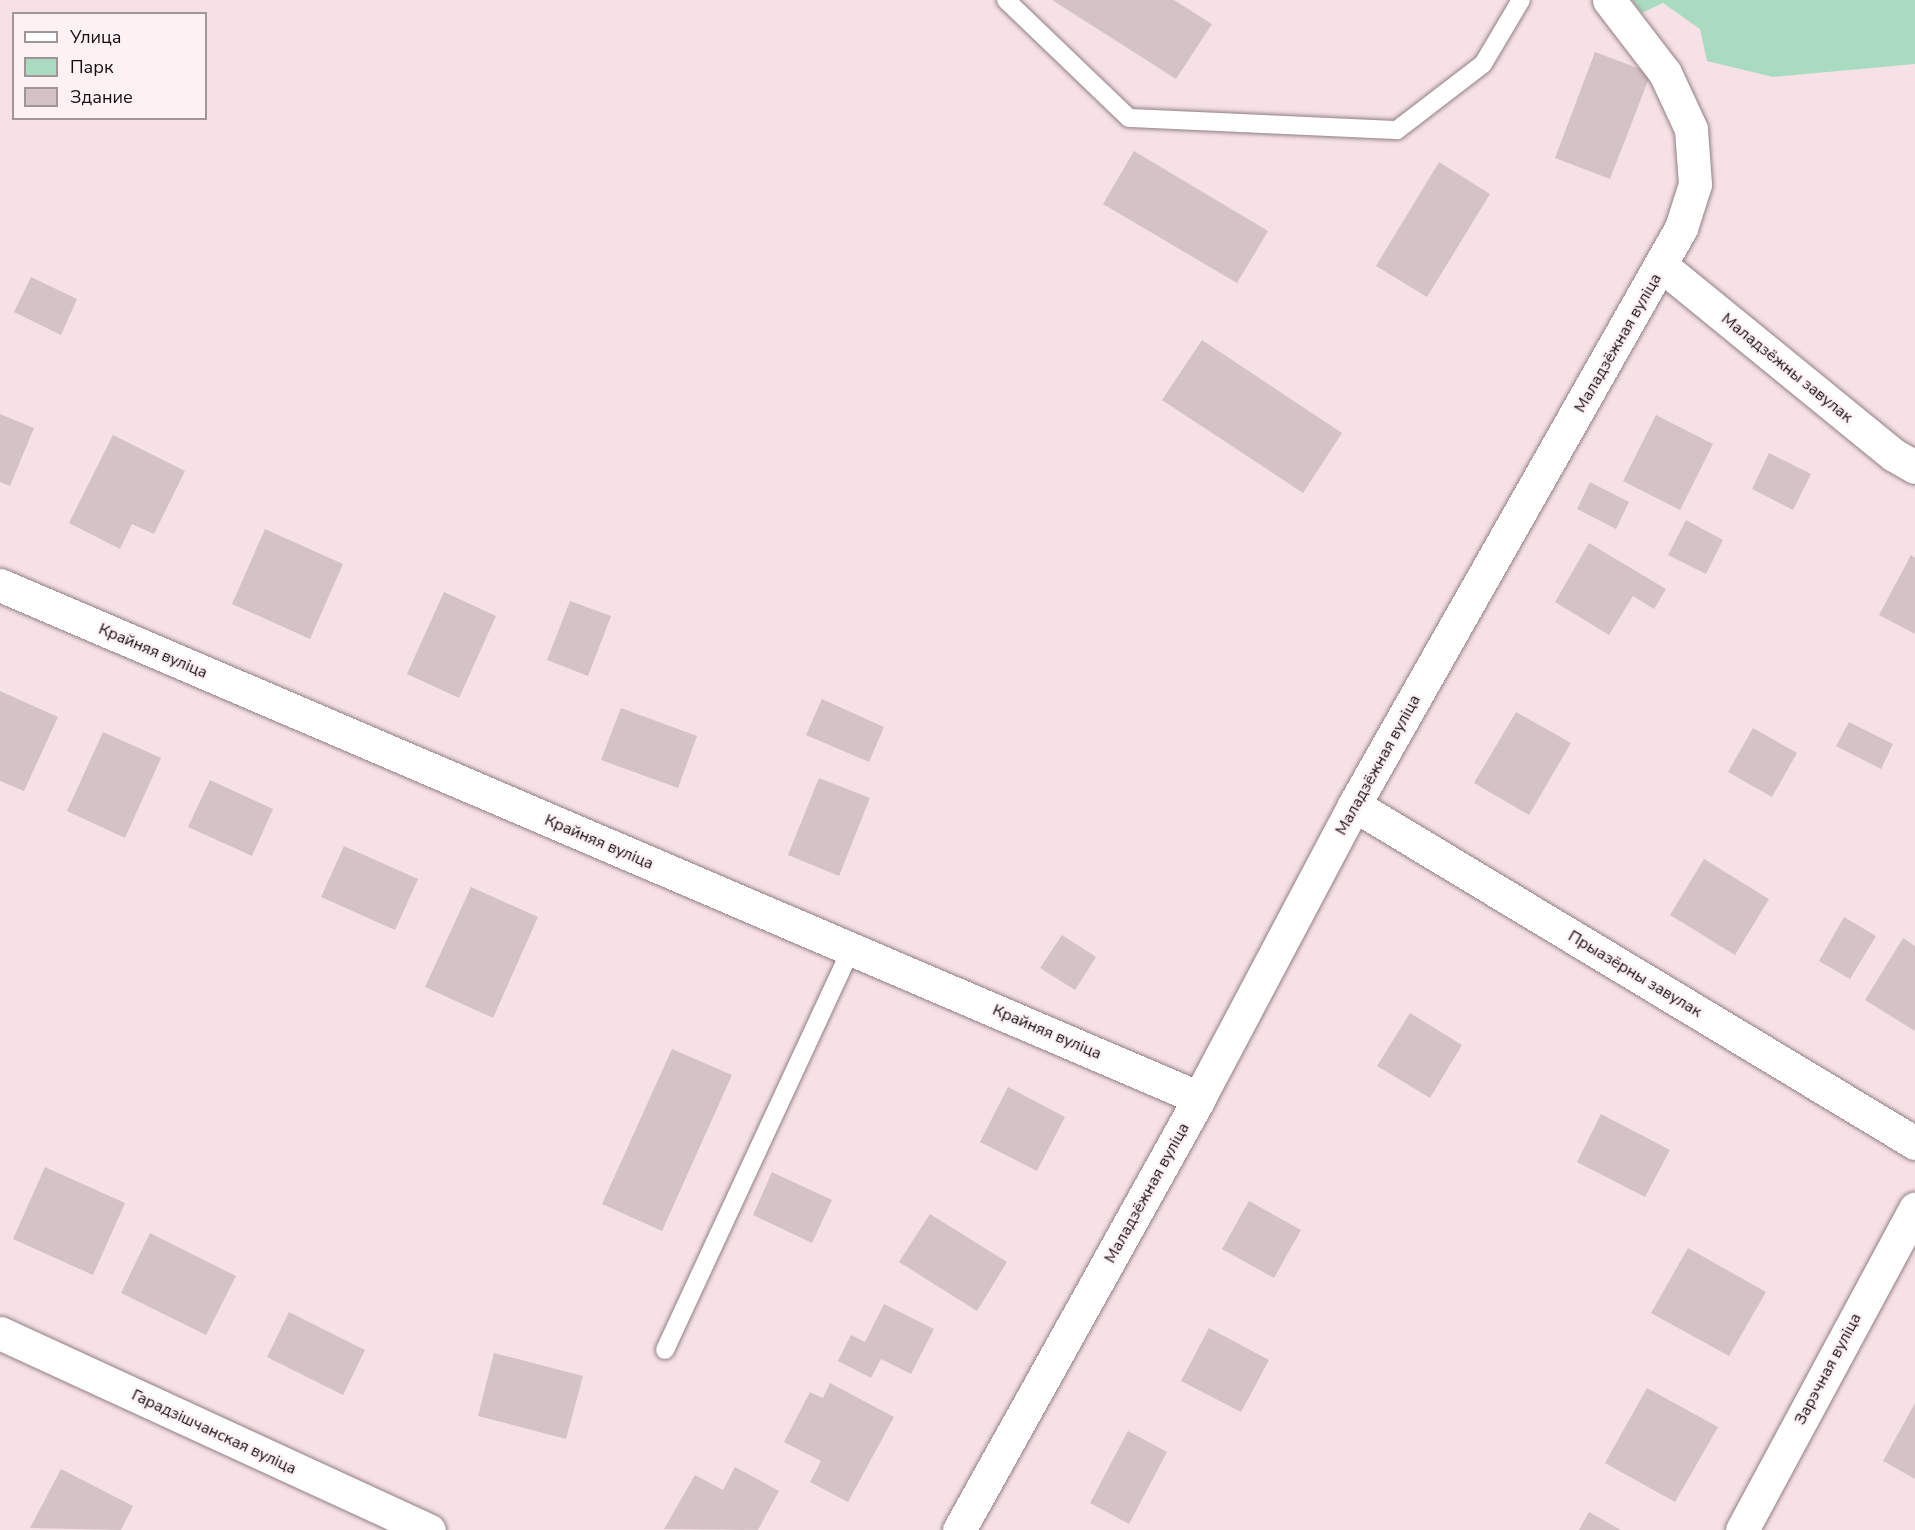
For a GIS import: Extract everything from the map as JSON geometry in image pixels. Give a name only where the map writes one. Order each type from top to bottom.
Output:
[{"type":"street","name":"Маладзёжная вуліца","points":[[959,1530],[1200,1098],[1354,805],[1662,266],[1681,228],[1695,184],[1691,129],[1665,73],[1609,0]]},
{"type":"street","name":"Маладзёжны завулак","points":[[1662,266],[1894,455],[1915,467]]},
{"type":"street","name":"Крайняя вуліца","points":[[0,585],[1200,1098]]},
{"type":"street","name":"Прыазёрны завулак","points":[[1354,805],[1915,1143]]},
{"type":"street","name":"Зарэчная вуліца","points":[[1742,1530],[1915,1209]]},
{"type":"street","name":"Гарадзішчанская вуліца","points":[[0,1333],[429,1530]]},
{"type":"lane","points":[[1006,0],[1129,118],[1397,130],[1483,64],[1521,0]]},
{"type":"lane","points":[[665,1350],[851,949]]},
{"type":"green space","points":[[1632,0],[1915,0],[1915,64],[1773,77],[1707,61],[1700,29],[1663,3],[1642,13]]},
{"type":"building","points":[[1052,0],[1174,0],[1212,24],[1176,79]]},
{"type":"building","points":[[1595,52],[1651,73],[1610,179],[1555,158]]},
{"type":"building","points":[[1134,151],[1268,231],[1237,283],[1103,204]]},
{"type":"building","points":[[1439,162],[1490,194],[1427,297],[1376,266]]},
{"type":"building","points":[[31,277],[77,299],[61,335],[14,312]]},
{"type":"building","points":[[1202,340],[1342,433],[1303,493],[1162,400]]},
{"type":"building","points":[[0,414],[34,428],[10,486],[0,482]]},
{"type":"building","points":[[1656,415],[1713,444],[1680,510],[1623,481]]},
{"type":"building","points":[[113,435],[185,471],[154,534],[132,524],[120,549],[69,523]]},
{"type":"building","points":[[1769,453],[1811,474],[1793,510],[1752,489]]},
{"type":"building","points":[[1590,482],[1629,502],[1616,529],[1577,509]]},
{"type":"building","points":[[1686,520],[1723,540],[1706,574],[1668,555]]},
{"type":"building","points":[[265,529],[343,564],[310,639],[232,604]]},
{"type":"building","points":[[1589,543],[1666,589],[1654,609],[1633,596],[1609,635],[1555,602]]},
{"type":"building","points":[[1911,555],[1915,558],[1915,634],[1879,615]]},
{"type":"building","points":[[444,592],[496,616],[459,698],[407,674]]},
{"type":"building","points":[[570,601],[611,616],[588,676],[547,660]]},
{"type":"building","points":[[0,691],[58,717],[24,791],[0,781]]},
{"type":"building","points":[[822,699],[884,727],[869,762],[806,735]]},
{"type":"building","points":[[621,708],[697,736],[678,788],[601,760]]},
{"type":"building","points":[[1516,712],[1571,743],[1529,815],[1474,783]]},
{"type":"building","points":[[1849,722],[1893,744],[1881,769],[1836,746]]},
{"type":"building","points":[[1753,728],[1797,753],[1772,797],[1728,772]]},
{"type":"building","points":[[103,732],[161,758],[125,838],[67,811]]},
{"type":"building","points":[[819,778],[870,798],[839,876],[788,855]]},
{"type":"building","points":[[210,780],[273,809],[252,856],[188,827]]},
{"type":"building","points":[[344,846],[418,879],[395,930],[321,897]]},
{"type":"building","points":[[1704,859],[1769,899],[1735,955],[1670,915]]},
{"type":"building","points":[[471,887],[538,917],[493,1018],[425,987]]},
{"type":"building","points":[[1844,917],[1876,936],[1850,979],[1819,961]]},
{"type":"building","points":[[1062,935],[1096,957],[1075,990],[1040,968]]},
{"type":"building","points":[[1903,938],[1915,946],[1915,1031],[1865,1000]]},
{"type":"building","points":[[1410,1013],[1462,1045],[1430,1098],[1377,1066]]},
{"type":"building","points":[[672,1049],[732,1075],[662,1231],[602,1204]]},
{"type":"building","points":[[1008,1087],[1065,1117],[1037,1171],[980,1142]]},
{"type":"building","points":[[1601,1114],[1670,1150],[1645,1197],[1577,1162]]},
{"type":"building","points":[[45,1167],[125,1203],[93,1275],[13,1239]]},
{"type":"building","points":[[772,1172],[832,1200],[812,1243],[753,1215]]},
{"type":"building","points":[[1249,1201],[1301,1230],[1274,1278],[1222,1249]]},
{"type":"building","points":[[930,1214],[1007,1262],[977,1311],[899,1262]]},
{"type":"building","points":[[150,1233],[236,1276],[206,1335],[121,1293]]},
{"type":"building","points":[[1688,1248],[1766,1292],[1729,1356],[1651,1313]]},
{"type":"building","points":[[884,1304],[934,1329],[911,1374],[881,1359],[871,1378],[838,1361],[851,1335],[865,1342]]},
{"type":"building","points":[[289,1312],[365,1350],[343,1395],[267,1357]]},
{"type":"building","points":[[1209,1328],[1269,1360],[1241,1412],[1181,1381]]},
{"type":"building","points":[[494,1353],[583,1376],[566,1439],[478,1416]]},
{"type":"building","points":[[830,1383],[894,1417],[848,1502],[810,1482],[821,1461],[784,1442],[810,1392],[823,1398]]},
{"type":"building","points":[[1647,1388],[1718,1427],[1675,1502],[1605,1463]]},
{"type":"building","points":[[1915,1403],[1915,1479],[1883,1461]]},
{"type":"building","points":[[1128,1431],[1167,1452],[1129,1524],[1090,1503]]},
{"type":"building","points":[[735,1467],[779,1491],[758,1530],[664,1529],[695,1475],[723,1490]]},
{"type":"building","points":[[61,1469],[133,1506],[121,1530],[30,1528]]},
{"type":"building","points":[[1589,1512],[1621,1530],[1579,1530]]}]
